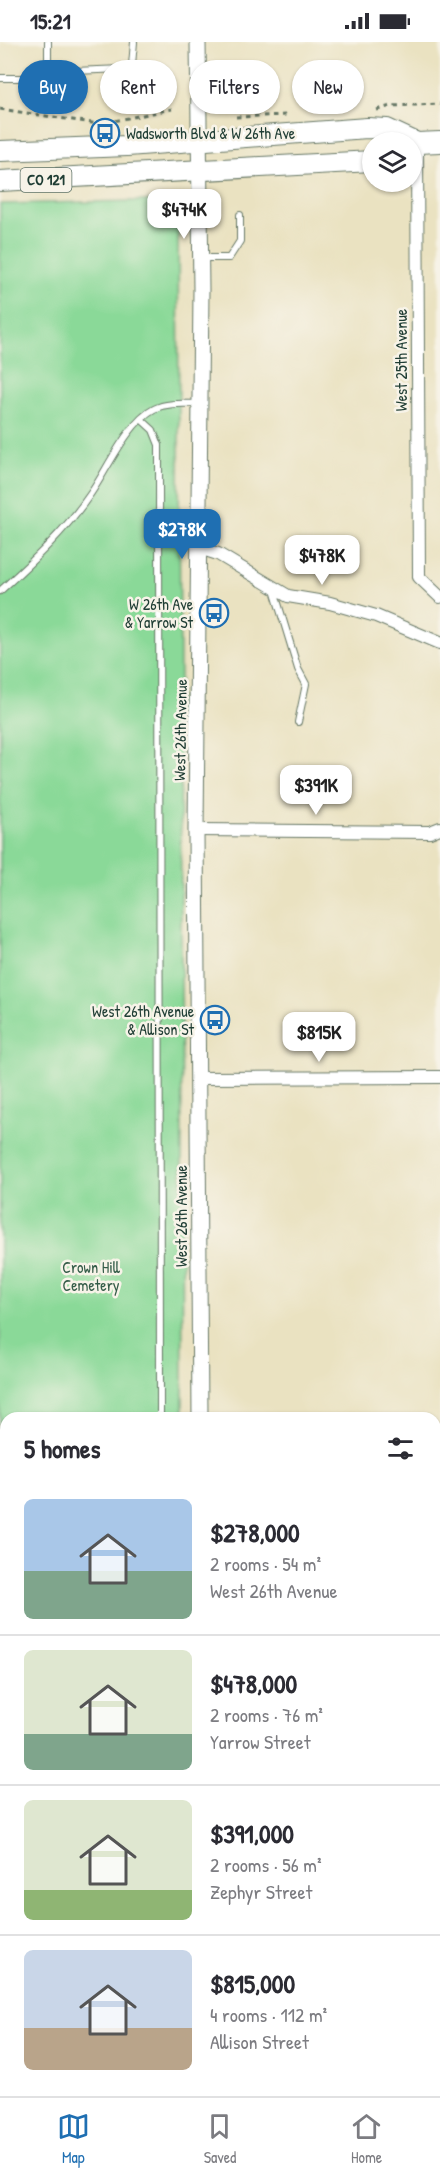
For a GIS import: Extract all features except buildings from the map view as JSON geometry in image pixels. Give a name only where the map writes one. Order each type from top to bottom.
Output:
[{"type":"main road","name":"CO 121","points":[[0,152],[367,128],[387,129],[392,132]]},
{"type":"main road","name":"CO 121","points":[[422,145],[440,142]]},
{"type":"main road","name":"CO 121","points":[[0,181],[362,162]]},
{"type":"street","name":"West 26th Avenue","points":[[198,42],[200,404],[196,830],[200,1412]]},
{"type":"street","name":"West 25th Avenue","points":[[415,192],[419,577],[440,597]]},
{"type":"street","points":[[199,548],[218,554],[274,590],[288,596],[330,603],[376,616],[440,643]]},
{"type":"street","points":[[196,830],[430,832],[440,828]]},
{"type":"street","points":[[198,1078],[440,1077]]},
{"type":"lane","points":[[48,42],[48,60]]},
{"type":"lane","points":[[88,71],[122,69],[132,65],[134,42]]},
{"type":"lane","points":[[0,78],[18,78]]},
{"type":"lane","points":[[200,258],[229,258],[240,241],[240,215]]},
{"type":"lane","points":[[0,591],[43,549],[91,493],[108,462],[141,419],[154,409],[171,404],[200,404]]},
{"type":"lane","points":[[141,419],[153,430],[159,445],[160,1412]]},
{"type":"lane","points":[[274,590],[298,669],[306,684],[298,722]]},
{"type":"path","points":[[369,112],[391,106],[440,104]]},
{"type":"path","points":[[0,109],[99,124],[148,114]]},
{"type":"green space","name":"Crown Hill Cemetery","points":[[178,200],[183,1412],[0,1412],[0,204]]},
{"type":"place","name":"Wadsworth Blvd & W 26th Ave","points":[[105,133]]},
{"type":"place","name":"W 26th Ave & Yarrow St","points":[[214,613]]},
{"type":"place","name":"West 26th Avenue & Allison St","points":[[215,1020]]}]
